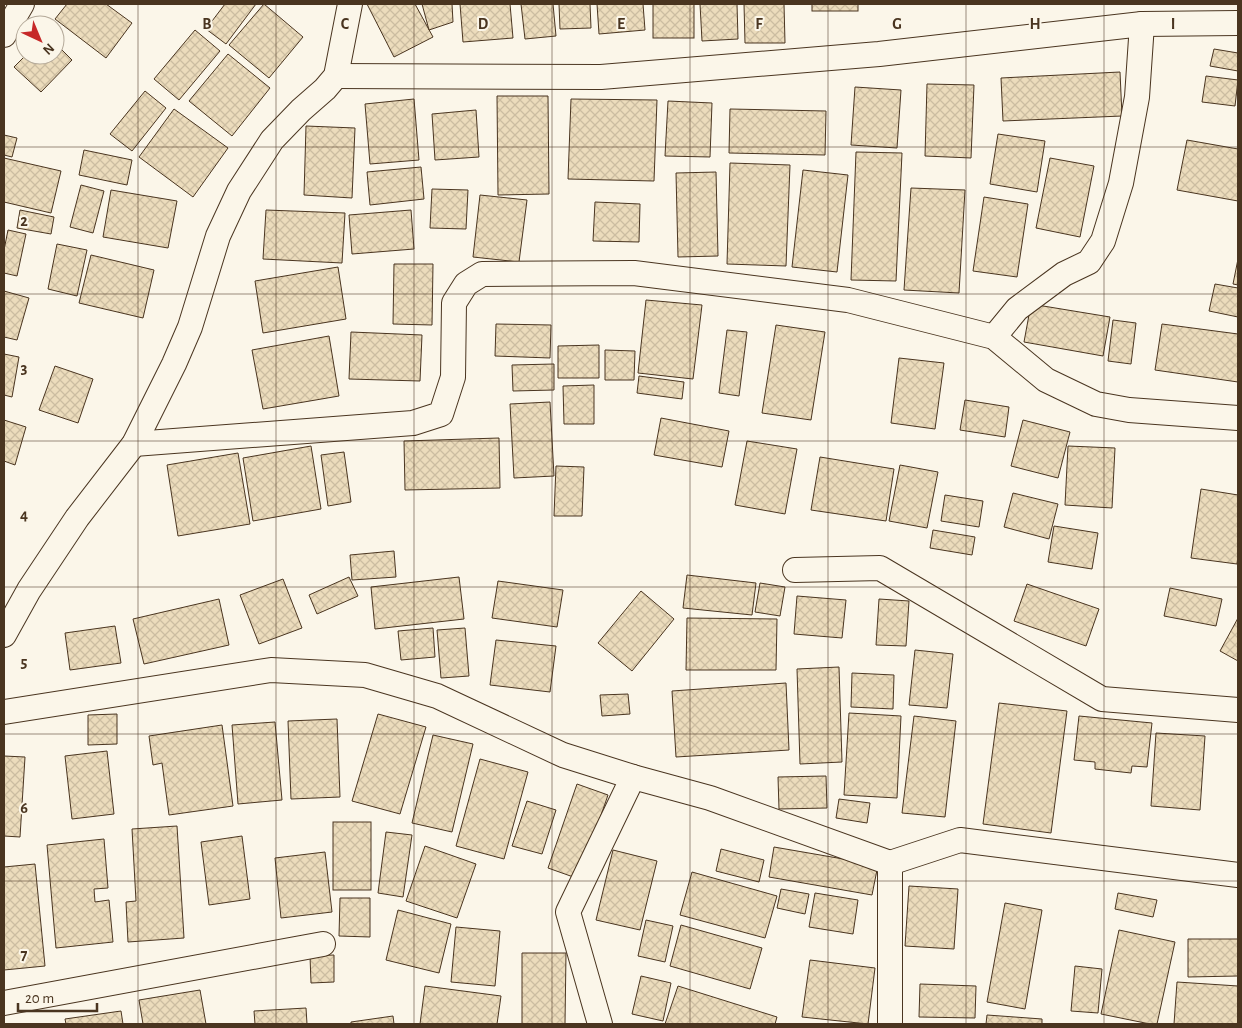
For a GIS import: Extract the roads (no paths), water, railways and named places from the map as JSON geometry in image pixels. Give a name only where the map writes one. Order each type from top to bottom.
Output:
[{"type":"street","points":[[4,35],[22,4]]},
{"type":"street","points":[[4,635],[29,590],[77,518],[134,444],[174,364],[190,327],[218,236],[239,191],[272,140],[336,76],[350,4]]},
{"type":"street","points":[[336,76],[601,77],[879,54],[1142,24],[1238,23]]},
{"type":"street","points":[[994,338],[1017,309],[1064,274],[1089,262],[1103,241],[1121,182],[1137,98],[1142,24]]},
{"type":"street","points":[[134,444],[413,423],[441,414],[453,377],[454,302],[466,284],[482,274],[634,273],[848,300],[994,338],[1046,380],[1096,404],[1129,410],[1238,418]]},
{"type":"street","points":[[795,570],[880,568],[1102,699],[1238,710]]},
{"type":"street","points":[[4,712],[270,670],[365,675],[437,696],[563,755],[710,798],[890,862],[960,840],[1238,875]]},
{"type":"street","points":[[600,1024],[568,912],[634,777]]},
{"type":"street","points":[[890,862],[890,1024]]},
{"type":"street","points":[[4,1003],[323,944]]}]
